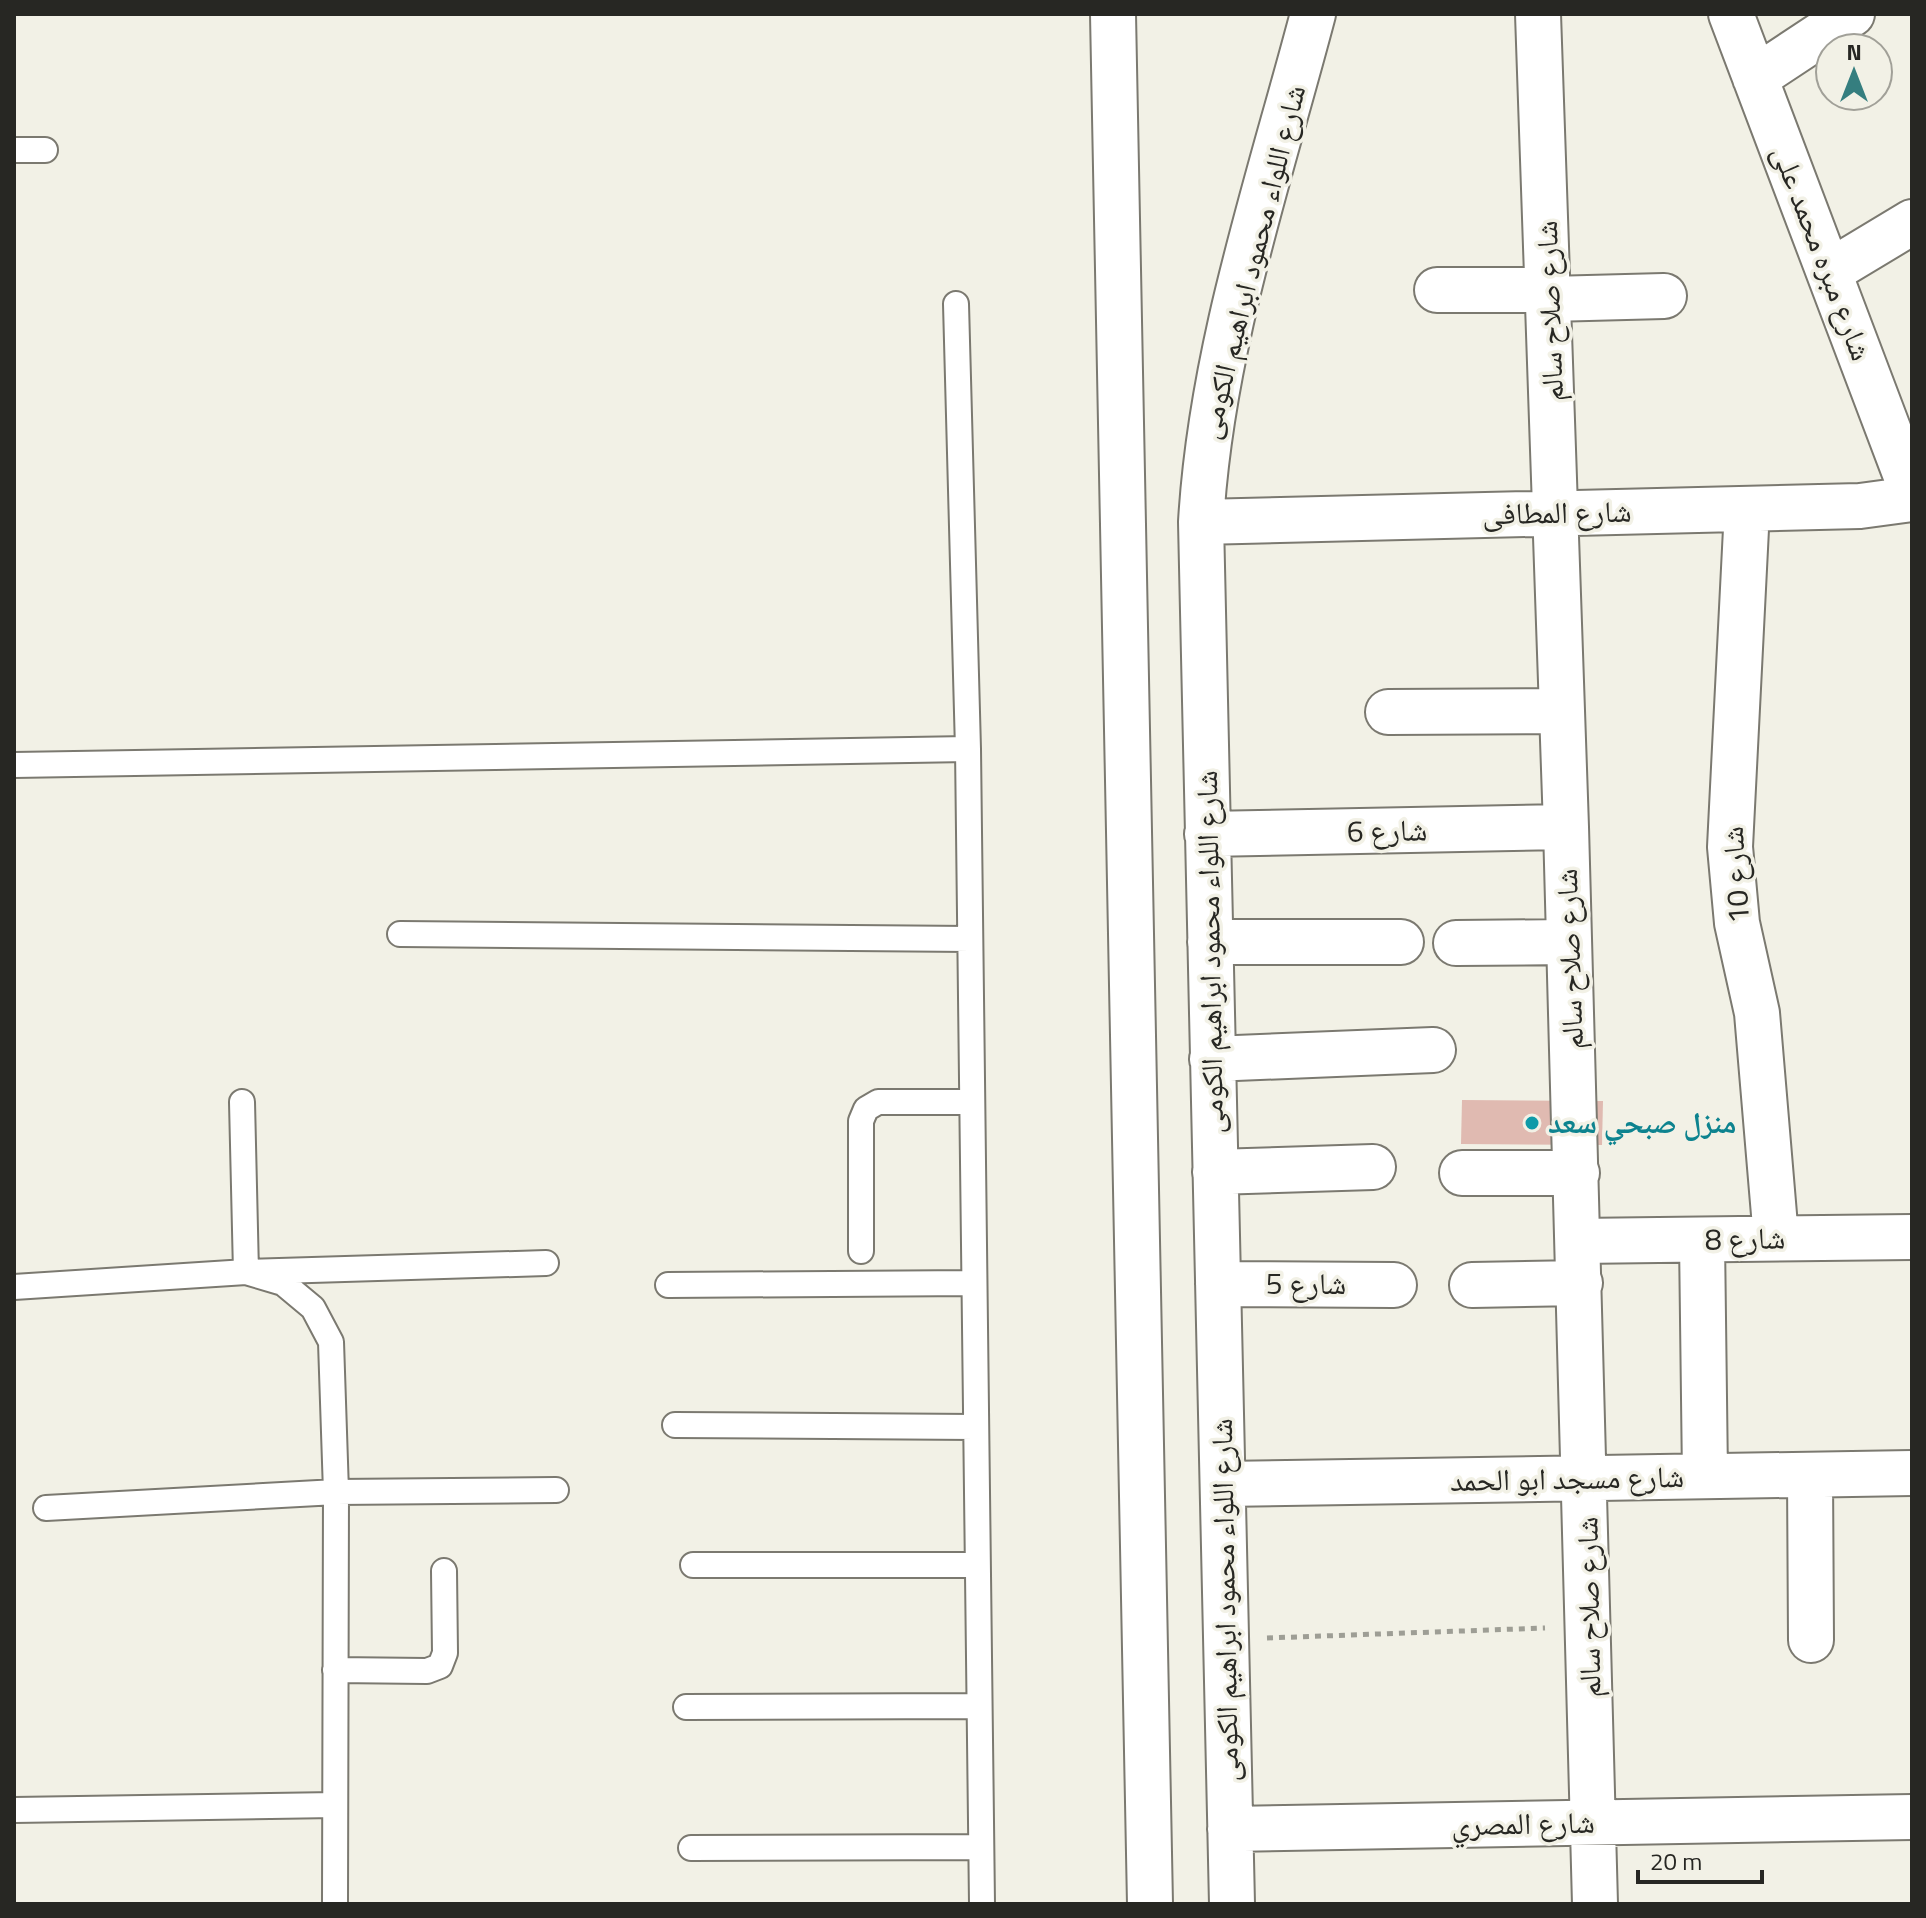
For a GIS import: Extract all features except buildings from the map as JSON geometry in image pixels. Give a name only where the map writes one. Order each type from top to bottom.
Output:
[{"type":"street","points":[[1113,14],[1150,1904]]},
{"type":"street","name":"شارع اللواء محمود ابراهيم الكومى","points":[[1232,1904],[1201,522],[1204,464],[1219,378],[1313,14]]},
{"type":"street","name":"شارع صلاح سالم","points":[[1538,14],[1550,295],[1577,1173],[1595,1904]]},
{"type":"street","name":"شارع مبره محمد على","points":[[1731,14],[1912,492]]},
{"type":"street","points":[[1755,78],[1852,14]]},
{"type":"street","points":[[1829,272],[1912,222]]},
{"type":"street","points":[[1437,290],[1664,296]]},
{"type":"street","name":"شارع المطافى","points":[[1201,522],[1860,506],[1912,499]]},
{"type":"street","name":"شارع 10","points":[[1747,509],[1730,847],[1737,923],[1757,1013],[1776,1238]]},
{"type":"street","points":[[1388,712],[1562,711]]},
{"type":"street","name":"شارع 6","points":[[1207,834],[1566,827]]},
{"type":"street","points":[[1210,942],[1401,942]]},
{"type":"street","points":[[1456,943],[1568,942]]},
{"type":"street","points":[[1212,1059],[1433,1050]]},
{"type":"street","points":[[1215,1172],[1373,1167]]},
{"type":"street","points":[[1462,1173],[1577,1173]]},
{"type":"street","name":"شارع 8","points":[[1472,1285],[1702,1240],[1912,1237]]},
{"type":"street","points":[[1702,1240],[1705,1476]]},
{"type":"street","name":"شارع 5","points":[[1218,1284],[1394,1285]]},
{"type":"street","name":"شارع مسجد ابو الحمد","points":[[1223,1484],[1912,1473]]},
{"type":"street","points":[[1810,1475],[1811,1640]]},
{"type":"street","name":"شارع المصري","points":[[1230,1829],[1912,1817]]},
{"type":"lane","points":[[14,150],[45,150]]},
{"type":"lane","points":[[956,304],[968,749],[977,1706],[982,1904]]},
{"type":"lane","points":[[14,765],[968,749]]},
{"type":"lane","points":[[400,934],[970,939]]},
{"type":"lane","points":[[242,1102],[246,1272]]},
{"type":"lane","points":[[861,1251],[861,1121],[866,1109],[878,1102],[972,1102]]},
{"type":"lane","points":[[14,1287],[246,1272],[546,1263]]},
{"type":"lane","points":[[246,1272],[283,1283],[313,1308],[331,1342],[336,1492],[335,1904]]},
{"type":"lane","points":[[668,1285],[973,1283]]},
{"type":"lane","points":[[675,1425],[975,1427]]},
{"type":"lane","points":[[46,1508],[336,1492],[556,1490]]},
{"type":"lane","points":[[693,1565],[976,1565]]},
{"type":"lane","points":[[335,1670],[427,1671],[440,1666],[445,1653],[444,1571]]},
{"type":"lane","points":[[686,1707],[977,1706]]},
{"type":"lane","points":[[14,1810],[335,1805]]},
{"type":"lane","points":[[691,1848],[981,1847]]},
{"type":"path","points":[[1226,1639],[1589,1627]]},
{"type":"place","name":"منزل صبحي سعد","points":[[1532,1123]]}]
